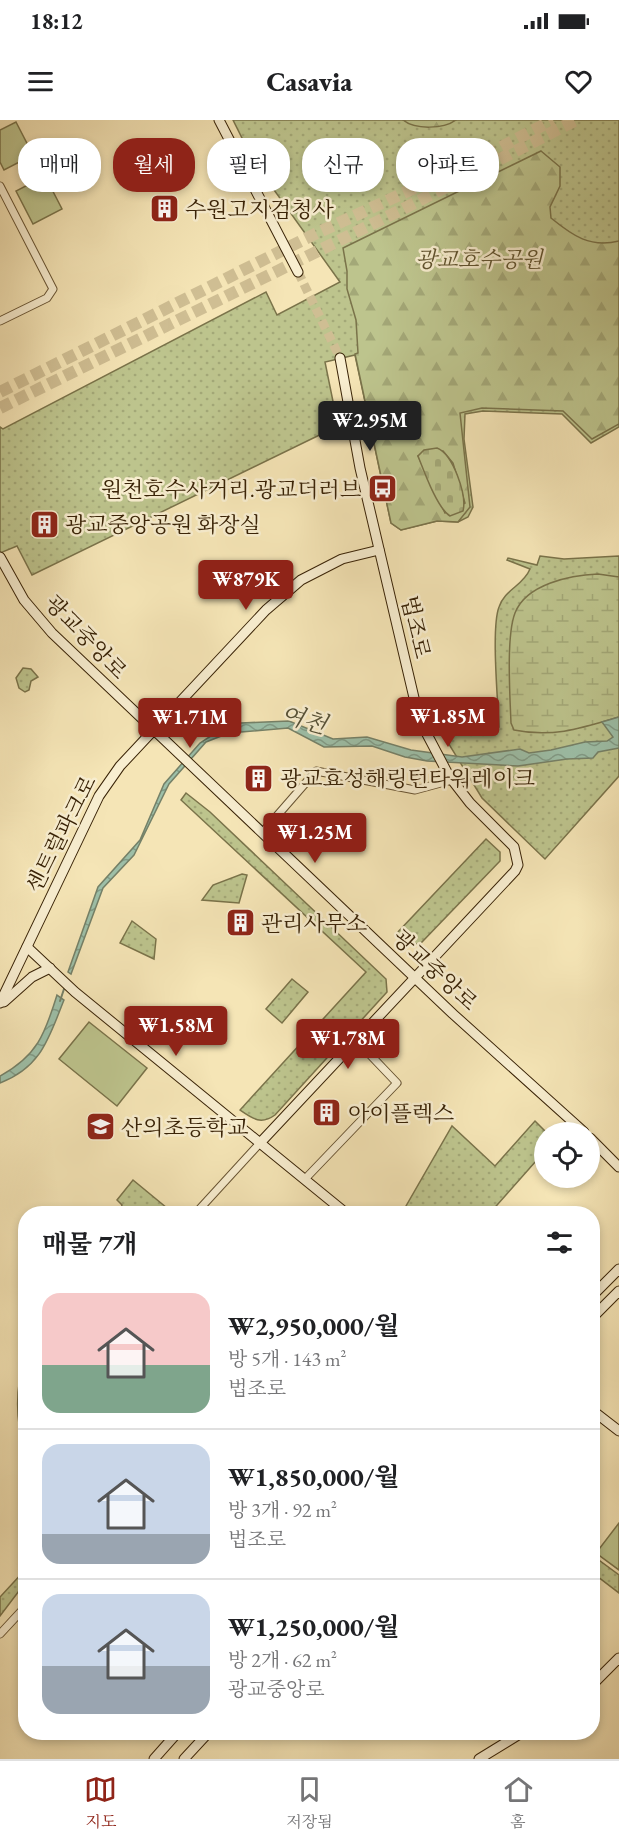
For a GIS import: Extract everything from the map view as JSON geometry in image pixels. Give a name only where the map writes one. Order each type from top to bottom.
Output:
[{"type":"street","points":[[219,120],[298,272]]},
{"type":"street","points":[[0,186],[53,289],[47,298],[0,321]]},
{"type":"street","name":"법조로","points":[[340,358],[407,676],[425,731],[450,778],[470,803],[514,847],[519,864],[416,979]]},
{"type":"street","name":"센트럴파크로","points":[[0,1004],[99,796],[120,766],[266,610],[301,580],[342,560],[379,550]]},
{"type":"street","name":"광교중앙로","points":[[0,557],[13,583],[39,620],[194,771],[573,1122]]},
{"type":"street","points":[[262,833],[316,771],[416,790],[450,778]]},
{"type":"street","points":[[27,947],[75,992],[337,1206]]},
{"type":"street","points":[[0,1004],[32,977],[50,969]]},
{"type":"street","points":[[202,1206],[416,979]]},
{"type":"street","points":[[305,1179],[397,1083],[357,1041]]},
{"type":"street","points":[[600,1147],[618,1164]]},
{"type":"street","points":[[600,1288],[619,1269]]},
{"type":"street","points":[[600,1310],[619,1291]]},
{"type":"street","points":[[600,1416],[619,1431]]},
{"type":"street","points":[[0,1634],[18,1615]]},
{"type":"street","points":[[600,1677],[619,1658]]},
{"type":"street","points":[[154,1759],[171,1740]]},
{"type":"street","points":[[184,1759],[202,1740]]},
{"type":"street","points":[[479,1759],[510,1740]]},
{"type":"green space","name":"광교호수공원","points":[[233,120],[619,120],[619,427],[591,443],[562,414],[483,411],[465,414],[464,439],[473,507],[468,517],[458,522],[437,521],[401,530],[391,523],[355,355],[325,362],[338,426],[32,575],[17,546],[0,553],[0,427],[3,429],[266,292],[277,315],[340,282],[276,192],[290,192],[290,138],[242,138]]},
{"type":"green space","points":[[403,120],[456,120],[444,125],[422,127]]},
{"type":"green space","points":[[16,122],[24,138],[18,138],[18,163],[4,170],[0,162],[0,130]]},
{"type":"green space","name":"광교호수공원","points":[[541,151],[560,167],[560,186],[550,207],[551,218],[582,239],[599,243],[619,241],[619,424],[592,439],[563,411],[482,408],[460,413],[470,507],[458,522],[437,521],[401,530],[391,523],[355,354],[358,353],[356,320],[347,289],[343,248],[457,192],[499,192],[499,172]],"holes":[[[443,451],[453,463],[465,503],[445,513],[418,456]]]},
{"type":"green space","points":[[16,191],[53,192],[62,209],[33,224]]},
{"type":"green space","points":[[437,448],[443,452],[453,466],[463,495],[463,511],[450,516],[440,505],[418,456],[424,450]]},
{"type":"green space","points":[[540,556],[564,559],[619,556],[619,776],[545,859],[482,798],[439,728],[499,727],[495,647],[497,617],[505,596],[523,580],[530,569],[507,560],[508,558],[537,565]]},
{"type":"green space","points":[[598,574],[619,577],[619,717],[580,728],[555,732],[514,730],[511,723],[509,667],[510,636],[515,613],[521,603],[539,588],[575,576]]},
{"type":"green space","points":[[23,668],[31,669],[38,677],[31,681],[29,690],[25,692],[19,688],[16,678]]},
{"type":"green space","points":[[186,793],[210,812],[386,979],[387,992],[275,1115],[265,1120],[253,1118],[240,1110],[366,972],[181,800]]},
{"type":"green space","points":[[486,839],[500,852],[500,861],[421,943],[411,945],[397,933]]},
{"type":"green space","points":[[242,874],[247,875],[239,903],[202,900],[213,885]]},
{"type":"green space","points":[[132,921],[156,939],[154,959],[120,943]]},
{"type":"green space","points":[[292,979],[308,992],[282,1023],[266,1009]]},
{"type":"green space","points":[[89,1022],[147,1068],[117,1106],[59,1059]]},
{"type":"green space","points":[[534,1122],[534,1163],[496,1206],[406,1206],[452,1126],[495,1166]]},
{"type":"green space","points":[[133,1180],[165,1206],[122,1206],[117,1200]]},
{"type":"green space","points":[[619,1523],[619,1570],[600,1556],[600,1548]]},
{"type":"green space","points":[[600,1561],[619,1575],[619,1593],[600,1578]]},
{"type":"green space","points":[[18,1578],[18,1592],[0,1616],[0,1597]]},
{"type":"water","points":[[619,717],[619,748],[598,752],[593,758],[518,766],[427,761],[405,757],[372,746],[324,747],[288,728],[229,733],[206,742],[169,784],[134,855],[103,888],[71,974],[68,972],[98,887],[140,840],[164,784],[200,743],[223,728],[241,723],[289,721],[333,739],[367,737],[411,750],[462,757],[520,749],[529,753],[585,742],[607,741],[613,737],[602,722]]},
{"type":"water","points":[[57,995],[64,1000],[42,1049],[26,1068],[0,1083],[0,1076],[23,1060],[38,1043]]},
{"type":"waterway","name":"여천","points":[[60,1001],[65,986]]},
{"type":"tunnel","points":[[0,392],[315,234],[486,155],[553,120]]},
{"type":"tunnel","points":[[0,408],[403,209],[576,120]]},
{"type":"tunnel","points":[[298,272],[340,358]]},
{"type":"place","name":"수원고지검청사","points":[[164,209]]},
{"type":"place","name":"원천호수사거리.광교더러브","points":[[382,489]]},
{"type":"place","name":"광교중앙공원 화장실","points":[[44,524]]},
{"type":"place","name":"광교효성해링턴타워레이크","points":[[259,778]]},
{"type":"place","name":"관리사무소","points":[[240,923]]},
{"type":"place","name":"아이플렉스","points":[[327,1113]]},
{"type":"place","name":"산의초등학교","points":[[100,1127]]}]
